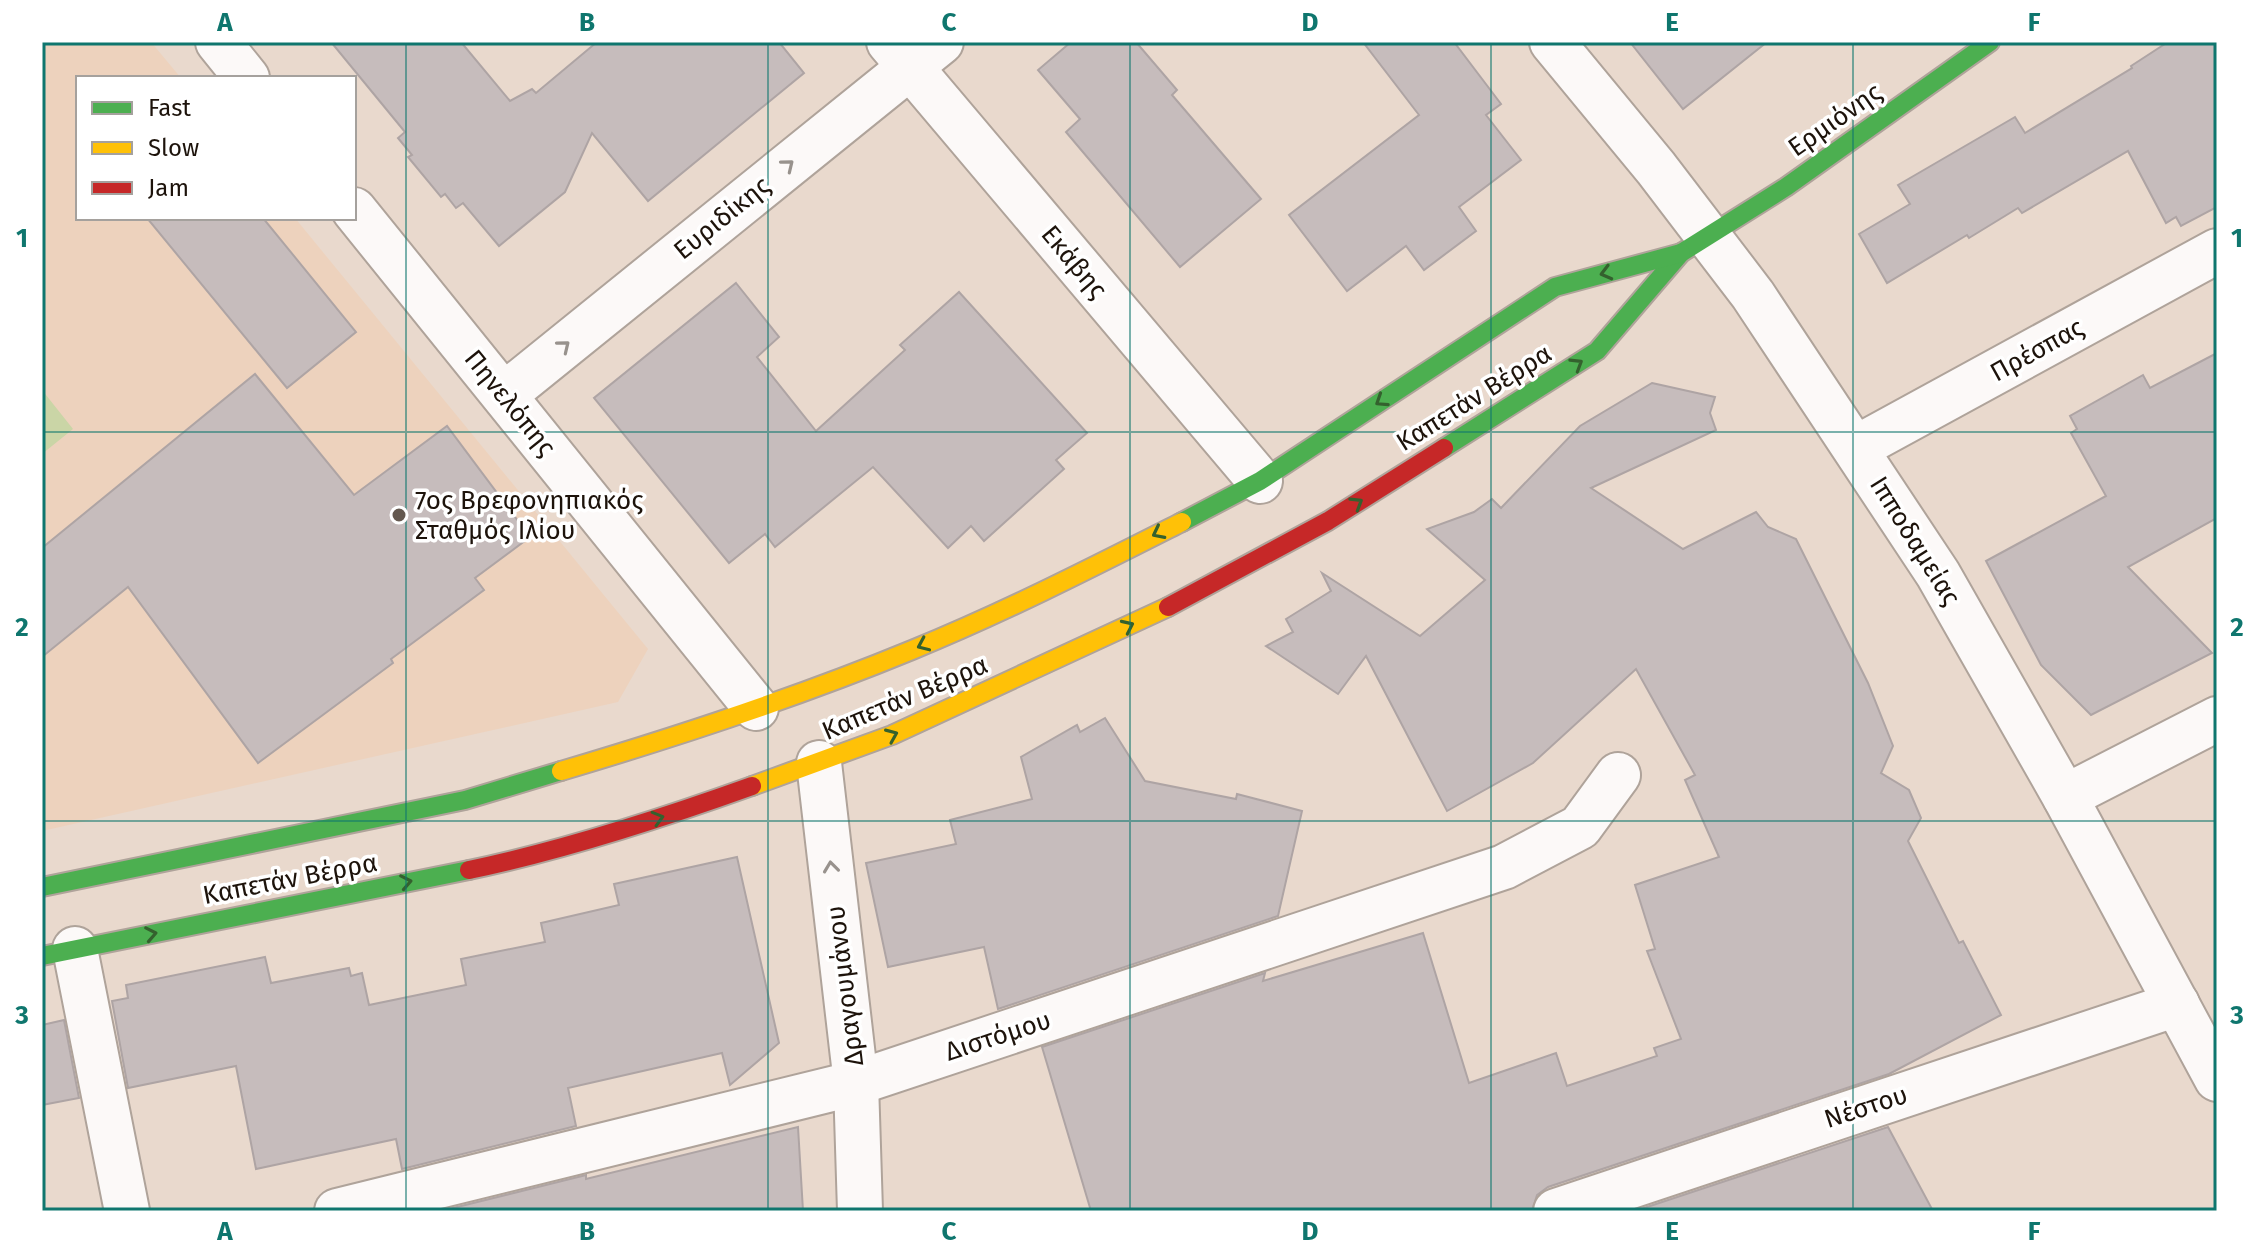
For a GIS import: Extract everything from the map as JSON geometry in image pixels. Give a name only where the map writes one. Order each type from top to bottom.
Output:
[{"type":"street","points":[[218,42],[245,76]]},
{"type":"street","name":"Ιπποδαμείας","points":[[1552,42],[1694,244],[1753,295],[1938,574],[2065,797],[2217,1079]]},
{"type":"street","name":"Ερμιόνης","points":[[1694,244],[1786,187],[1990,42]]},
{"type":"street","name":"Ευριδίκης","points":[[504,395],[913,50]]},
{"type":"street","name":"Εκάβης","points":[[913,50],[1260,481]]},
{"type":"street","name":"Πηνελόπης","points":[[356,212],[756,708]]},
{"type":"street","name":"Καπετάν Βέρρα","points":[[42,887],[465,800],[625,752],[756,708],[912,650],[1069,580],[1260,481],[1555,287],[1694,244]]},
{"type":"street","name":"Καπετάν Βέρρα","points":[[58,953],[506,862],[677,813],[892,735],[1188,597],[1328,521],[1597,351],[1694,244]]},
{"type":"street","name":"Πρέσπας","points":[[1856,448],[2217,251]]},
{"type":"street","points":[[2065,797],[2217,719]]},
{"type":"street","name":"Δραγουμάνου","points":[[819,763],[856,1083],[860,1211]]},
{"type":"street","name":"Διστόμου","points":[[337,1211],[856,1083],[1504,867],[1580,827],[1618,775]]},
{"type":"street","points":[[58,953],[127,1211]]},
{"type":"street","name":"Νέστου","points":[[1556,1211],[2177,1004]]},
{"type":"shaded area","points":[[42,42],[151,42],[179,76],[76,76],[76,220],[297,220],[648,649],[618,702],[42,831]]},
{"type":"green space","points":[[42,390],[73,429],[42,454]]},
{"type":"building","points":[[331,42],[461,42],[510,101],[532,89],[536,93],[597,42],[779,42],[804,73],[648,201],[592,133],[565,192],[499,246],[463,203],[456,208],[445,194],[441,197],[408,157],[412,155],[398,138],[405,132]]},
{"type":"building","points":[[1071,42],[1136,42],[1177,90],[1172,95],[1261,199],[1180,267],[1066,132],[1080,119],[1038,70]]},
{"type":"building","points":[[1363,42],[1454,42],[1501,104],[1486,115],[1521,160],[1459,207],[1476,231],[1424,270],[1406,246],[1347,291],[1289,215],[1419,115]]},
{"type":"building","points":[[1630,42],[1767,42],[1683,109]]},
{"type":"building","points":[[2168,42],[2217,42],[2217,207],[2181,226],[2176,217],[2166,223],[2128,151],[2022,213],[2018,208],[1969,238],[1967,235],[1887,283],[1859,234],[1910,204],[1898,185],[2015,117],[2025,133],[2132,68]]},
{"type":"building","points":[[149,220],[265,220],[356,332],[287,388]]},
{"type":"building","points":[[736,283],[779,337],[757,357],[816,431],[905,350],[900,345],[959,292],[1087,433],[1056,460],[1064,469],[984,541],[971,526],[948,548],[873,467],[775,547],[765,534],[729,563],[594,398]]},
{"type":"building","points":[[2217,353],[2217,518],[2128,567],[2212,653],[2091,715],[2041,665],[1986,561],[2106,496],[2071,433],[2077,429],[2070,416],[2143,375],[2150,388]]},
{"type":"building","points":[[255,374],[354,495],[447,426],[530,537],[475,578],[484,590],[391,659],[393,663],[258,763],[128,587],[42,657],[42,548]]},
{"type":"building","points":[[1652,383],[1715,397],[1710,413],[1716,430],[1591,488],[1683,549],[1756,512],[1768,527],[1796,539],[1868,683],[1893,746],[1881,773],[1909,790],[1921,818],[1908,841],[1959,943],[1963,941],[2001,1015],[1889,1074],[1548,1187],[1537,1195],[1532,1211],[1091,1211],[1042,1047],[1265,973],[1263,981],[1423,933],[1469,1083],[1556,1053],[1567,1086],[1657,1056],[1654,1048],[1681,1039],[1647,951],[1655,949],[1635,885],[1719,857],[1685,780],[1695,775],[1636,669],[1533,763],[1447,811],[1366,656],[1338,694],[1266,646],[1293,632],[1286,619],[1331,591],[1322,573],[1420,636],[1485,580],[1427,529],[1474,512],[1492,499],[1501,508],[1580,426]]},
{"type":"building","points":[[1105,718],[1145,781],[1236,799],[1237,794],[1302,811],[1278,916],[998,1009],[984,947],[888,967],[866,863],[956,844],[950,820],[1032,799],[1021,757],[1077,725],[1080,732]]},
{"type":"building","points":[[737,857],[779,1043],[730,1085],[722,1053],[568,1088],[576,1126],[402,1169],[396,1139],[256,1169],[236,1066],[128,1088],[112,1001],[128,998],[126,985],[265,957],[271,983],[349,968],[351,976],[362,973],[369,1005],[466,985],[461,959],[545,942],[541,923],[619,905],[614,884]]},
{"type":"building","points":[[64,1020],[79,1098],[42,1105],[42,1025]]},
{"type":"building","points":[[798,1127],[803,1211],[441,1211],[586,1175],[586,1179]]},
{"type":"building","points":[[1888,1127],[1933,1211],[1635,1211]]},
{"type":"traffic: fast","points":[[1444,448],[1597,351],[1681,253],[1786,187],[1990,42]]},
{"type":"traffic: fast","points":[[1182,522],[1260,481],[1555,287],[1681,253]]},
{"type":"traffic: fast","points":[[42,887],[465,800],[561,771]]},
{"type":"traffic: fast","points":[[42,956],[469,870]]},
{"type":"traffic: slow","points":[[561,771],[738,715],[869,667],[1015,605],[1182,522]]},
{"type":"traffic: slow","points":[[752,786],[892,735],[1168,607]]},
{"type":"traffic: jam","points":[[1168,607],[1328,521],[1444,448]]},
{"type":"traffic: jam","points":[[469,870],[612,833],[752,786]]},
{"type":"place","name":"7ος Βρεφονηπιακός Σταθμός Ιλίου","points":[[399,515]]}]
